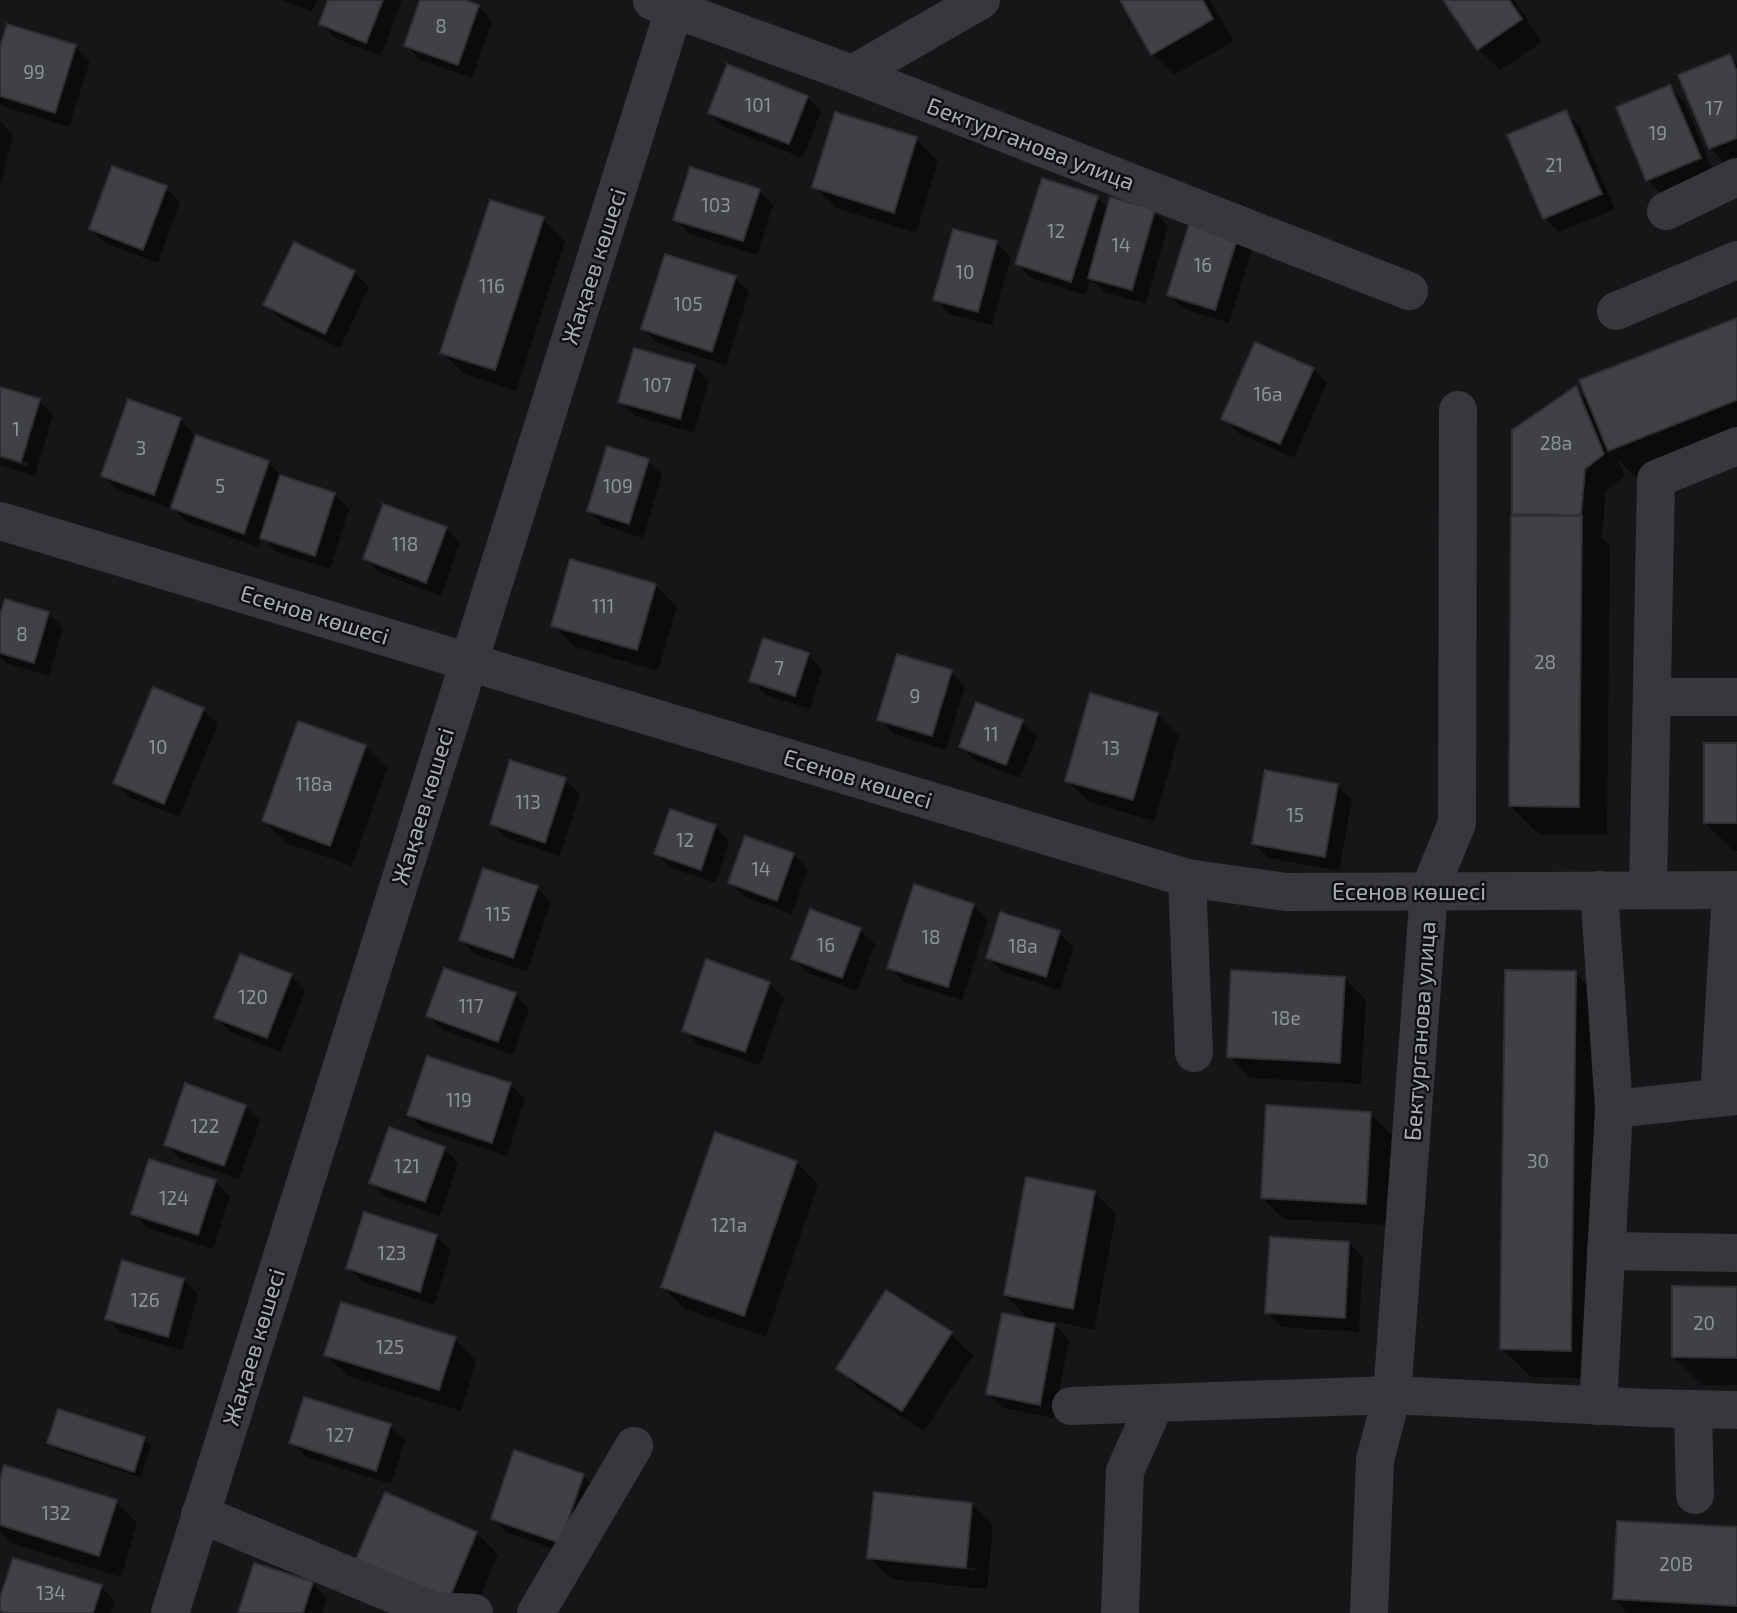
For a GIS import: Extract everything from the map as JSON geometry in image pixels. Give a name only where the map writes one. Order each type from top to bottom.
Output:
[{"type":"street","points":[[853,74],[981,0]]},
{"type":"street","name":"Бектурганова улица","points":[[667,3],[1409,290]]},
{"type":"street","name":"Жақаев көшесі","points":[[170,1613],[468,660],[667,3]]},
{"type":"street","points":[[1667,211],[1737,177]]},
{"type":"street","points":[[1616,311],[1737,260]]},
{"type":"street","name":"Бектурганова улица","points":[[1369,1613],[1375,1460],[1392,1395],[1429,891],[1457,823],[1458,410]]},
{"type":"street","points":[[1648,890],[1656,479],[1737,446]]},
{"type":"street","name":"Есенов көшесі","points":[[0,521],[1187,878],[1286,892],[1734,890]]},
{"type":"street","points":[[1652,697],[1737,697]]},
{"type":"street","points":[[1187,878],[1194,1053]]},
{"type":"street","points":[[1598,1406],[1614,1109],[1599,890]]},
{"type":"street","points":[[1614,1109],[1728,1097],[1734,890]]},
{"type":"street","points":[[1606,1251],[1737,1253]]},
{"type":"street","points":[[1071,1406],[1392,1395],[1737,1410]]},
{"type":"street","points":[[1120,1613],[1125,1471],[1155,1404]]},
{"type":"street","points":[[1693,1409],[1695,1495]]},
{"type":"street","points":[[536,1613],[634,1446]]},
{"type":"street","points":[[200,1514],[434,1611],[474,1613]]},
{"type":"building","points":[[328,0],[383,0],[366,43],[319,24]]},
{"type":"building","points":[[420,0],[465,0],[479,5],[458,65],[404,46]]},
{"type":"building","points":[[1120,0],[1203,0],[1213,19],[1151,55]]},
{"type":"building","points":[[1443,0],[1509,0],[1522,19],[1477,50]]},
{"type":"building","points":[[7,24],[76,45],[55,113],[0,96],[0,47]]},
{"type":"building","points":[[1730,54],[1737,72],[1737,138],[1709,149],[1678,75]]},
{"type":"building","points":[[727,64],[808,96],[789,144],[708,113]]},
{"type":"building","points":[[1670,85],[1701,158],[1646,181],[1616,107]]},
{"type":"building","points":[[1566,110],[1602,194],[1543,219],[1507,135]]},
{"type":"building","points":[[835,112],[917,137],[894,213],[812,187]]},
{"type":"building","points":[[112,166],[167,186],[143,250],[89,229]]},
{"type":"building","points":[[690,167],[760,189],[743,241],[673,220]]},
{"type":"building","points":[[1042,178],[1098,196],[1071,282],[1015,264]]},
{"type":"building","points":[[1110,197],[1155,210],[1132,290],[1088,278]]},
{"type":"building","points":[[490,200],[544,217],[495,370],[440,353]]},
{"type":"building","points":[[1191,218],[1239,233],[1215,310],[1167,295]]},
{"type":"building","points":[[953,229],[997,241],[978,312],[933,300]]},
{"type":"building","points":[[294,242],[355,271],[325,334],[263,305]]},
{"type":"building","points":[[665,254],[736,276],[712,352],[641,329]]},
{"type":"building","points":[[1737,318],[1737,400],[1608,451],[1579,380]]},
{"type":"building","points":[[1255,342],[1314,368],[1280,444],[1221,419]]},
{"type":"building","points":[[634,348],[695,365],[680,419],[618,402]]},
{"type":"building","points":[[1576,386],[1604,454],[1585,469],[1581,515],[1512,514],[1512,430]]},
{"type":"building","points":[[0,387],[40,399],[21,462],[0,456]]},
{"type":"building","points":[[128,399],[181,418],[154,495],[101,476]]},
{"type":"building","points":[[196,435],[269,461],[244,534],[171,508]]},
{"type":"building","points":[[607,446],[649,459],[629,524],[587,511]]},
{"type":"building","points":[[280,475],[335,493],[315,556],[260,538]]},
{"type":"building","points":[[383,504],[447,527],[426,583],[363,559]]},
{"type":"building","points":[[1511,516],[1582,516],[1579,807],[1509,806]]},
{"type":"building","points":[[570,559],[656,584],[637,650],[551,626]]},
{"type":"building","points":[[5,599],[49,612],[34,663],[0,653],[0,614]]},
{"type":"building","points":[[763,638],[809,653],[795,696],[749,681]]},
{"type":"building","points":[[897,654],[952,670],[932,736],[877,720]]},
{"type":"building","points":[[153,687],[204,708],[164,804],[113,783]]},
{"type":"building","points":[[1090,693],[1158,713],[1133,800],[1065,781]]},
{"type":"building","points":[[976,702],[1023,720],[1006,765],[959,747]]},
{"type":"building","points":[[298,721],[366,745],[330,846],[262,821]]},
{"type":"building","points":[[1704,743],[1737,743],[1737,823],[1704,823]]},
{"type":"building","points":[[510,760],[566,778],[545,843],[490,824]]},
{"type":"building","points":[[1265,770],[1338,784],[1325,857],[1252,844]]},
{"type":"building","points":[[670,809],[716,825],[701,870],[654,854]]},
{"type":"building","points":[[745,836],[794,853],[777,901],[728,883]]},
{"type":"building","points":[[483,868],[538,886],[513,958],[459,940]]},
{"type":"building","points":[[914,884],[974,904],[948,987],[887,968]]},
{"type":"building","points":[[810,909],[861,928],[842,978],[791,959]]},
{"type":"building","points":[[1000,912],[1060,931],[1046,977],[986,958]]},
{"type":"building","points":[[240,954],[292,974],[267,1038],[214,1018]]},
{"type":"building","points":[[706,959],[770,982],[745,1052],[682,1031]]},
{"type":"building","points":[[444,968],[516,993],[498,1042],[426,1016]]},
{"type":"building","points":[[1231,970],[1345,977],[1340,1063],[1227,1057]]},
{"type":"building","points":[[1505,970],[1576,971],[1571,1351],[1500,1349]]},
{"type":"building","points":[[427,1056],[511,1083],[492,1143],[407,1115]]},
{"type":"building","points":[[185,1083],[246,1105],[224,1166],[164,1145]]},
{"type":"building","points":[[1266,1105],[1371,1112],[1366,1204],[1261,1198]]},
{"type":"building","points":[[389,1127],[445,1147],[425,1202],[369,1183]]},
{"type":"building","points":[[715,1132],[797,1161],[744,1316],[661,1287]]},
{"type":"building","points":[[149,1159],[216,1180],[198,1235],[131,1214]]},
{"type":"building","points":[[1026,1177],[1095,1191],[1073,1309],[1004,1295]]},
{"type":"building","points":[[364,1212],[437,1235],[420,1292],[346,1268]]},
{"type":"building","points":[[1270,1237],[1349,1242],[1345,1318],[1265,1313]]},
{"type":"building","points":[[122,1260],[184,1279],[168,1337],[105,1319]]},
{"type":"building","points":[[1672,1286],[1737,1287],[1737,1358],[1672,1357]]},
{"type":"building","points":[[886,1290],[952,1332],[902,1411],[836,1369]]},
{"type":"building","points":[[341,1302],[456,1337],[439,1390],[324,1355]]},
{"type":"building","points":[[1002,1313],[1055,1324],[1040,1405],[986,1394]]},
{"type":"building","points":[[304,1397],[391,1424],[376,1471],[289,1443]]},
{"type":"building","points":[[58,1409],[145,1437],[134,1472],[47,1443]]},
{"type":"building","points":[[514,1450],[584,1474],[560,1543],[491,1519]]},
{"type":"building","points":[[4,1465],[117,1500],[99,1556],[0,1525],[0,1479]]},
{"type":"building","points":[[385,1492],[477,1532],[449,1599],[356,1559]]},
{"type":"building","points":[[874,1492],[972,1503],[966,1568],[867,1558]]},
{"type":"building","points":[[1617,1521],[1737,1527],[1737,1606],[1613,1599]]},
{"type":"building","points":[[13,1558],[102,1585],[93,1613],[0,1611],[0,1598]]},
{"type":"building","points":[[254,1563],[313,1582],[303,1613],[238,1613]]}]
